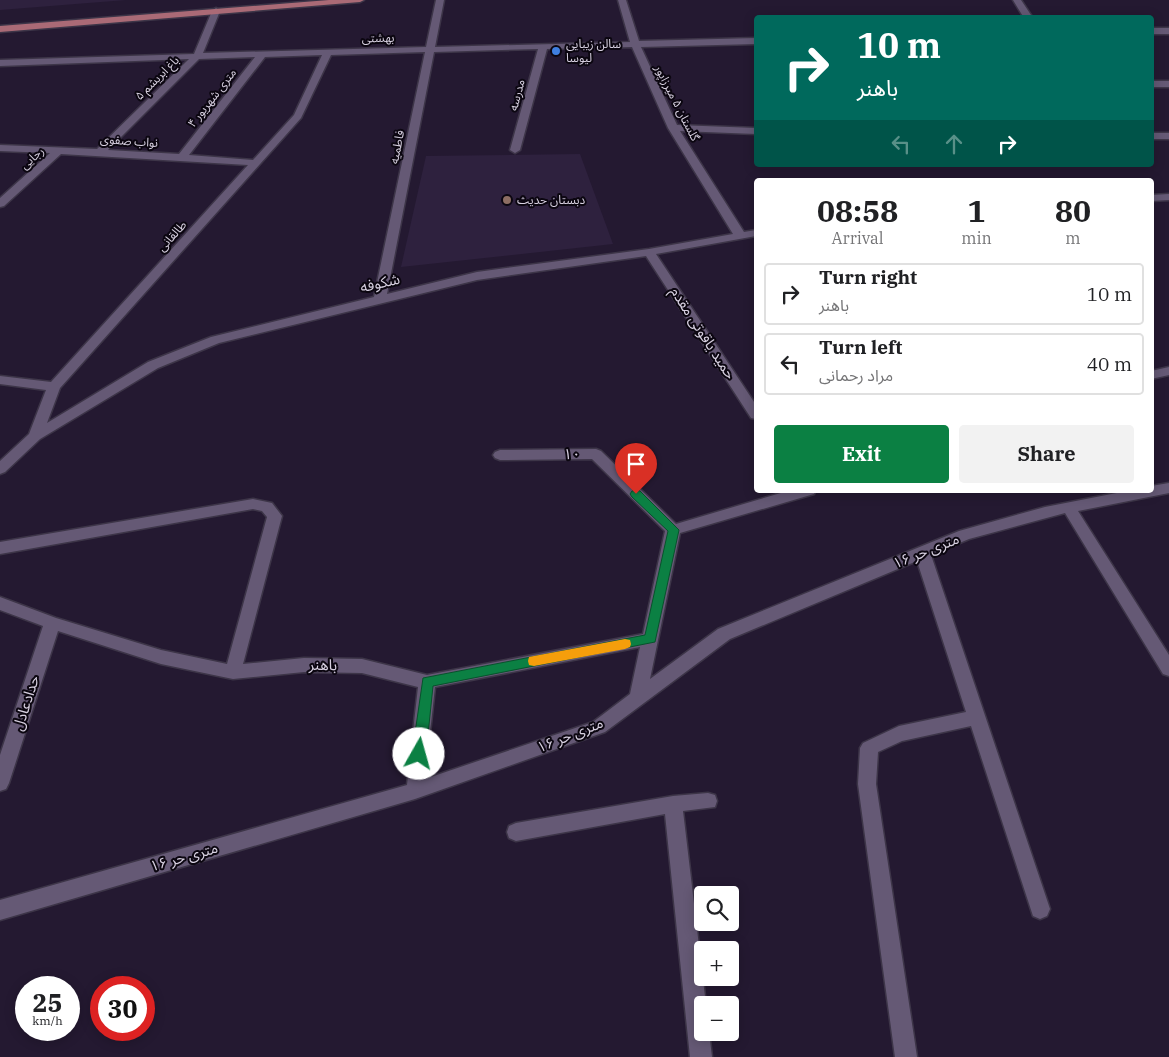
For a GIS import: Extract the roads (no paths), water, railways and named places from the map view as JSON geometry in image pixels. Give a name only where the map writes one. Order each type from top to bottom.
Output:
[{"type":"main road","points":[[0,29],[360,0]]},
{"type":"street","name":"فاطمیه","points":[[380,300],[440,0]]},
{"type":"street","name":"گلستان ۵ میرزاپور","points":[[622,0],[635,44],[673,128],[740,235]]},
{"type":"street","points":[[1017,0],[1027,15]]},
{"type":"street","name":"باغ ابریشم ۵","points":[[100,152],[197,56],[216,11]]},
{"type":"street","points":[[1154,31],[1169,31]]},
{"type":"street","name":"بهشتی","points":[[0,63],[754,41]]},
{"type":"street","name":"مدرسه","points":[[515,150],[543,46]]},
{"type":"street","name":"طالقانی","points":[[35,436],[54,387],[298,116],[328,52]]},
{"type":"street","name":"۴ متری شهریور","points":[[182,158],[262,54]]},
{"type":"street","points":[[1154,84],[1169,84]]},
{"type":"street","points":[[673,128],[754,130]]},
{"type":"street","points":[[1154,136],[1169,136]]},
{"type":"street","name":"نواب صفوی","points":[[0,148],[100,152],[257,163]]},
{"type":"street","name":"رجایی","points":[[0,204],[59,150]]},
{"type":"street","points":[[1154,198],[1169,197]]},
{"type":"street","name":"شکوفه","points":[[35,436],[153,364],[206,343],[286,321],[477,276],[649,252],[754,232]]},
{"type":"street","name":"حمید یاقوتی مقدم","points":[[649,252],[754,412]]},
{"type":"street","points":[[1154,374],[1169,371]]},
{"type":"street","points":[[0,380],[54,387]]},
{"type":"street","points":[[0,469],[35,436]]},
{"type":"street","name":"۱۰","points":[[500,455],[596,454],[674,530]]},
{"type":"street","name":"۱۶ متری حر","points":[[1154,491],[1169,488]]},
{"type":"street","points":[[638,698],[674,530],[797,493]]},
{"type":"street","name":"۱۶ متری حر","points":[[0,910],[415,791],[599,727],[724,634],[964,535],[1069,508],[1144,493]]},
{"type":"street","points":[[0,548],[253,504],[267,507],[275,516],[233,672]]},
{"type":"street","points":[[1069,508],[1169,669]]},
{"type":"street","points":[[922,552],[1040,909]]},
{"type":"street","name":"باهنر","points":[[0,603],[52,623],[161,657],[233,672],[304,664],[362,666],[427,682],[650,639]]},
{"type":"street","name":"حدادعادل","points":[[0,783],[52,623]]},
{"type":"street","points":[[415,791],[427,682]]},
{"type":"street","points":[[906,1057],[867,784],[868,748],[900,734],[978,717]]},
{"type":"street","points":[[516,832],[673,804],[708,801]]},
{"type":"street","points":[[673,804],[701,1057]]},
{"type":"place","name":"سالن زیبایی لیوسا","points":[[556,51]]},
{"type":"place","name":"دبستان حدیث","points":[[507,200]]}]
